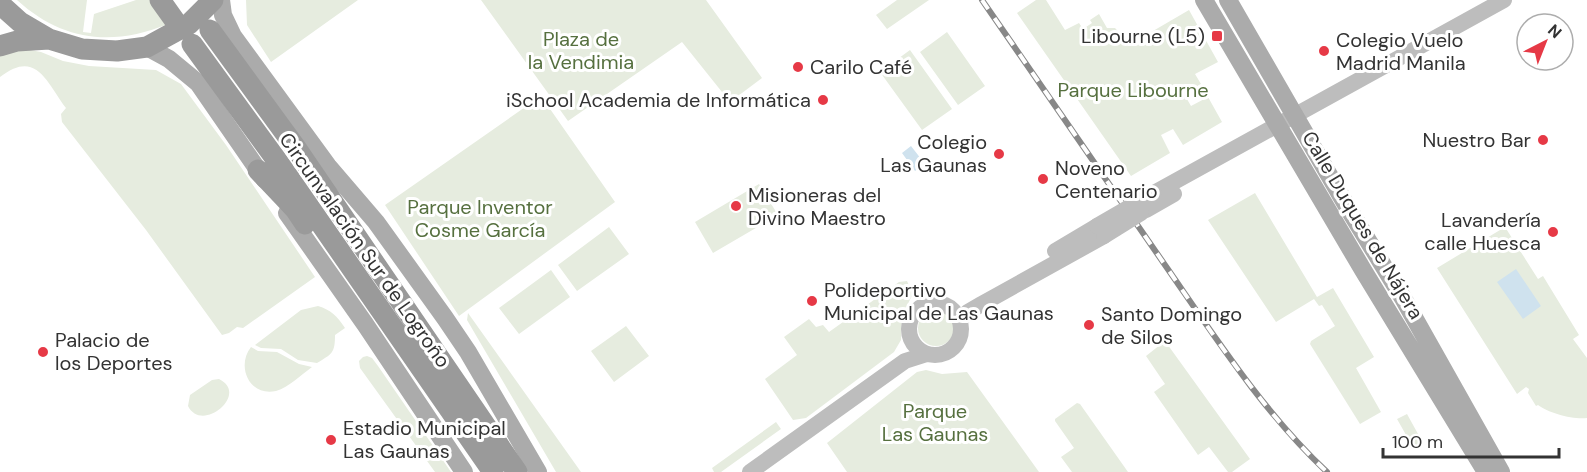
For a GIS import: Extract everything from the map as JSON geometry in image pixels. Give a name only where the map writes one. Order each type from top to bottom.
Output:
[{"type":"highway","points":[[160,0],[175,21]]},
{"type":"highway","points":[[0,4],[20,22],[49,39],[65,45],[100,51],[147,47],[189,24],[213,0]]},
{"type":"highway","name":"Circunvalación Sur de Logroño","points":[[210,30],[296,148],[517,472]]},
{"type":"highway","points":[[0,46],[49,39]]},
{"type":"highway","name":"Circunvalación Sur de Logroño","points":[[192,44],[284,171],[493,472]]},
{"type":"highway","points":[[327,166],[343,196],[417,300],[445,346],[465,395]]},
{"type":"highway","points":[[258,170],[295,209],[483,472]]},
{"type":"main road","points":[[221,0],[223,15],[233,36],[327,166],[376,222],[445,318],[468,352],[538,472]]},
{"type":"main road","name":"Calle Duques de Nájera","points":[[1204,0],[1363,270],[1486,472]]},
{"type":"main road","name":"Calle Duques de Nájera","points":[[1228,0],[1348,208],[1403,298],[1501,472]]},
{"type":"main road","points":[[957,315],[980,305],[1100,231],[1154,193],[1504,0]]},
{"type":"main road","points":[[147,47],[169,59],[198,83],[365,324],[464,472]]},
{"type":"main road","points":[[1100,231],[1146,210],[1261,144],[1278,125]]},
{"type":"main road","points":[[750,472],[905,361],[927,354],[941,355],[956,346],[962,330],[957,315],[942,303],[934,302],[918,309],[909,324],[909,332],[916,348],[927,354]]},
{"type":"main road","points":[[898,366],[909,352],[912,340]]},
{"type":"green space","points":[[17,0],[87,0],[83,32],[91,33],[94,14],[136,0],[151,0],[168,24],[127,36],[88,36],[70,32],[52,24],[34,14]]},
{"type":"green space","points":[[246,0],[358,0],[271,62],[247,25]]},
{"type":"green space","name":"Plaza de la Vendimia","points":[[481,0],[706,0],[762,78],[730,102],[682,42],[568,121]]},
{"type":"green space","points":[[897,0],[929,0],[887,29],[876,15]]},
{"type":"green space","name":"Parque Libourne","points":[[1036,0],[1046,0],[1065,30],[1079,23],[1083,29],[1099,14],[1107,28],[1115,28],[1123,35],[1133,39],[1141,38],[1189,10],[1218,62],[1195,74],[1201,84],[1184,94],[1191,106],[1208,97],[1222,122],[1183,145],[1173,129],[1161,135],[1170,153],[1131,176],[1017,13]]},
{"type":"green space","points":[[947,32],[985,86],[958,105],[920,52]]},
{"type":"green space","points":[[19,48],[89,66],[156,70],[181,84],[226,145],[315,277],[243,328],[237,327],[222,335],[146,230],[62,122],[61,114],[66,108],[46,79],[31,67],[23,66],[12,69],[0,77],[0,55]]},
{"type":"green space","points":[[910,50],[952,109],[922,130],[880,72]]},
{"type":"green space","name":"Parque Inventor Cosme García","points":[[541,96],[615,202],[459,316],[385,205]]},
{"type":"green space","points":[[759,184],[778,215],[713,253],[695,222]]},
{"type":"green space","points":[[1255,193],[1317,297],[1333,288],[1374,357],[1356,368],[1381,412],[1360,424],[1310,344],[1311,341],[1335,326],[1322,305],[1319,306],[1314,299],[1276,322],[1208,220]]},
{"type":"green space","points":[[609,227],[629,254],[577,291],[558,265]]},
{"type":"green space","points":[[1505,227],[1538,279],[1543,276],[1579,335],[1573,339],[1587,358],[1587,418],[1561,415],[1536,406],[1526,387],[1517,394],[1437,268]]},
{"type":"green space","points":[[551,270],[570,297],[519,334],[499,308]]},
{"type":"green space","points":[[907,281],[913,294],[902,315],[901,340],[894,352],[806,418],[793,420],[765,379],[797,355],[784,337],[809,319],[816,327],[823,325],[829,332],[899,282]]},
{"type":"green space","points":[[318,306],[327,309],[345,328],[335,335],[333,349],[322,360],[317,363],[298,360],[281,349],[261,348],[255,345],[301,310]]},
{"type":"green space","points":[[936,310],[948,316],[954,328],[948,340],[936,346],[924,340],[918,328],[924,316]]},
{"type":"green space","points":[[468,313],[581,472],[556,472],[467,320]]},
{"type":"green space","points":[[626,326],[649,356],[614,382],[591,351]]},
{"type":"green space","points":[[1165,341],[1250,459],[1232,472],[1228,472],[1209,447],[1198,455],[1154,392],[1165,384],[1146,356]]},
{"type":"green space","points":[[251,347],[258,351],[277,352],[299,364],[312,367],[281,389],[267,392],[252,385],[245,371],[247,355]]},
{"type":"green space","points":[[367,356],[372,358],[378,366],[451,472],[435,472],[360,368],[359,361]]},
{"type":"green space","name":"Parque Las Gaunas","points":[[926,370],[942,374],[967,372],[1039,472],[847,472],[827,443],[917,372]]},
{"type":"green space","points":[[219,379],[227,386],[229,393],[227,402],[212,414],[203,416],[195,413],[188,406],[190,395],[212,380]]},
{"type":"green space","points":[[1077,403],[1080,404],[1128,472],[1072,472],[1061,457],[1074,448],[1055,419]]},
{"type":"green space","points":[[1407,414],[1423,443],[1414,449],[1397,419]]},
{"type":"green space","points":[[776,422],[781,429],[721,472],[714,472],[712,468]]},
{"type":"water","points":[[911,146],[925,164],[915,171],[902,153]]},
{"type":"water","points":[[1516,269],[1541,306],[1523,319],[1497,282]]},
{"type":"railway","points":[[982,0],[1241,373],[1282,425],[1327,472]]},
{"type":"place","name":"Libourne (L5)","points":[[1217,36]]},
{"type":"place","name":"Colegio Vuelo Madrid Manila","points":[[1324,51]]},
{"type":"place","name":"Carilo Café","points":[[798,67]]},
{"type":"place","name":"iSchool Academia de Informática","points":[[823,100]]},
{"type":"place","name":"Nuestro Bar","points":[[1543,140]]},
{"type":"place","name":"Colegio Las Gaunas","points":[[999,154]]},
{"type":"place","name":"Noveno Centenario","points":[[1043,179]]},
{"type":"place","name":"Misioneras del Divino Maestro","points":[[736,206]]},
{"type":"place","name":"Lavandería calle Huesca","points":[[1553,232]]},
{"type":"place","name":"Polideportivo Municipal de Las Gaunas","points":[[812,301]]},
{"type":"place","name":"Santo Domingo de Silos","points":[[1089,325]]},
{"type":"place","name":"Palacio de los Deportes","points":[[43,352]]},
{"type":"place","name":"Estadio Municipal Las Gaunas","points":[[331,440]]}]
